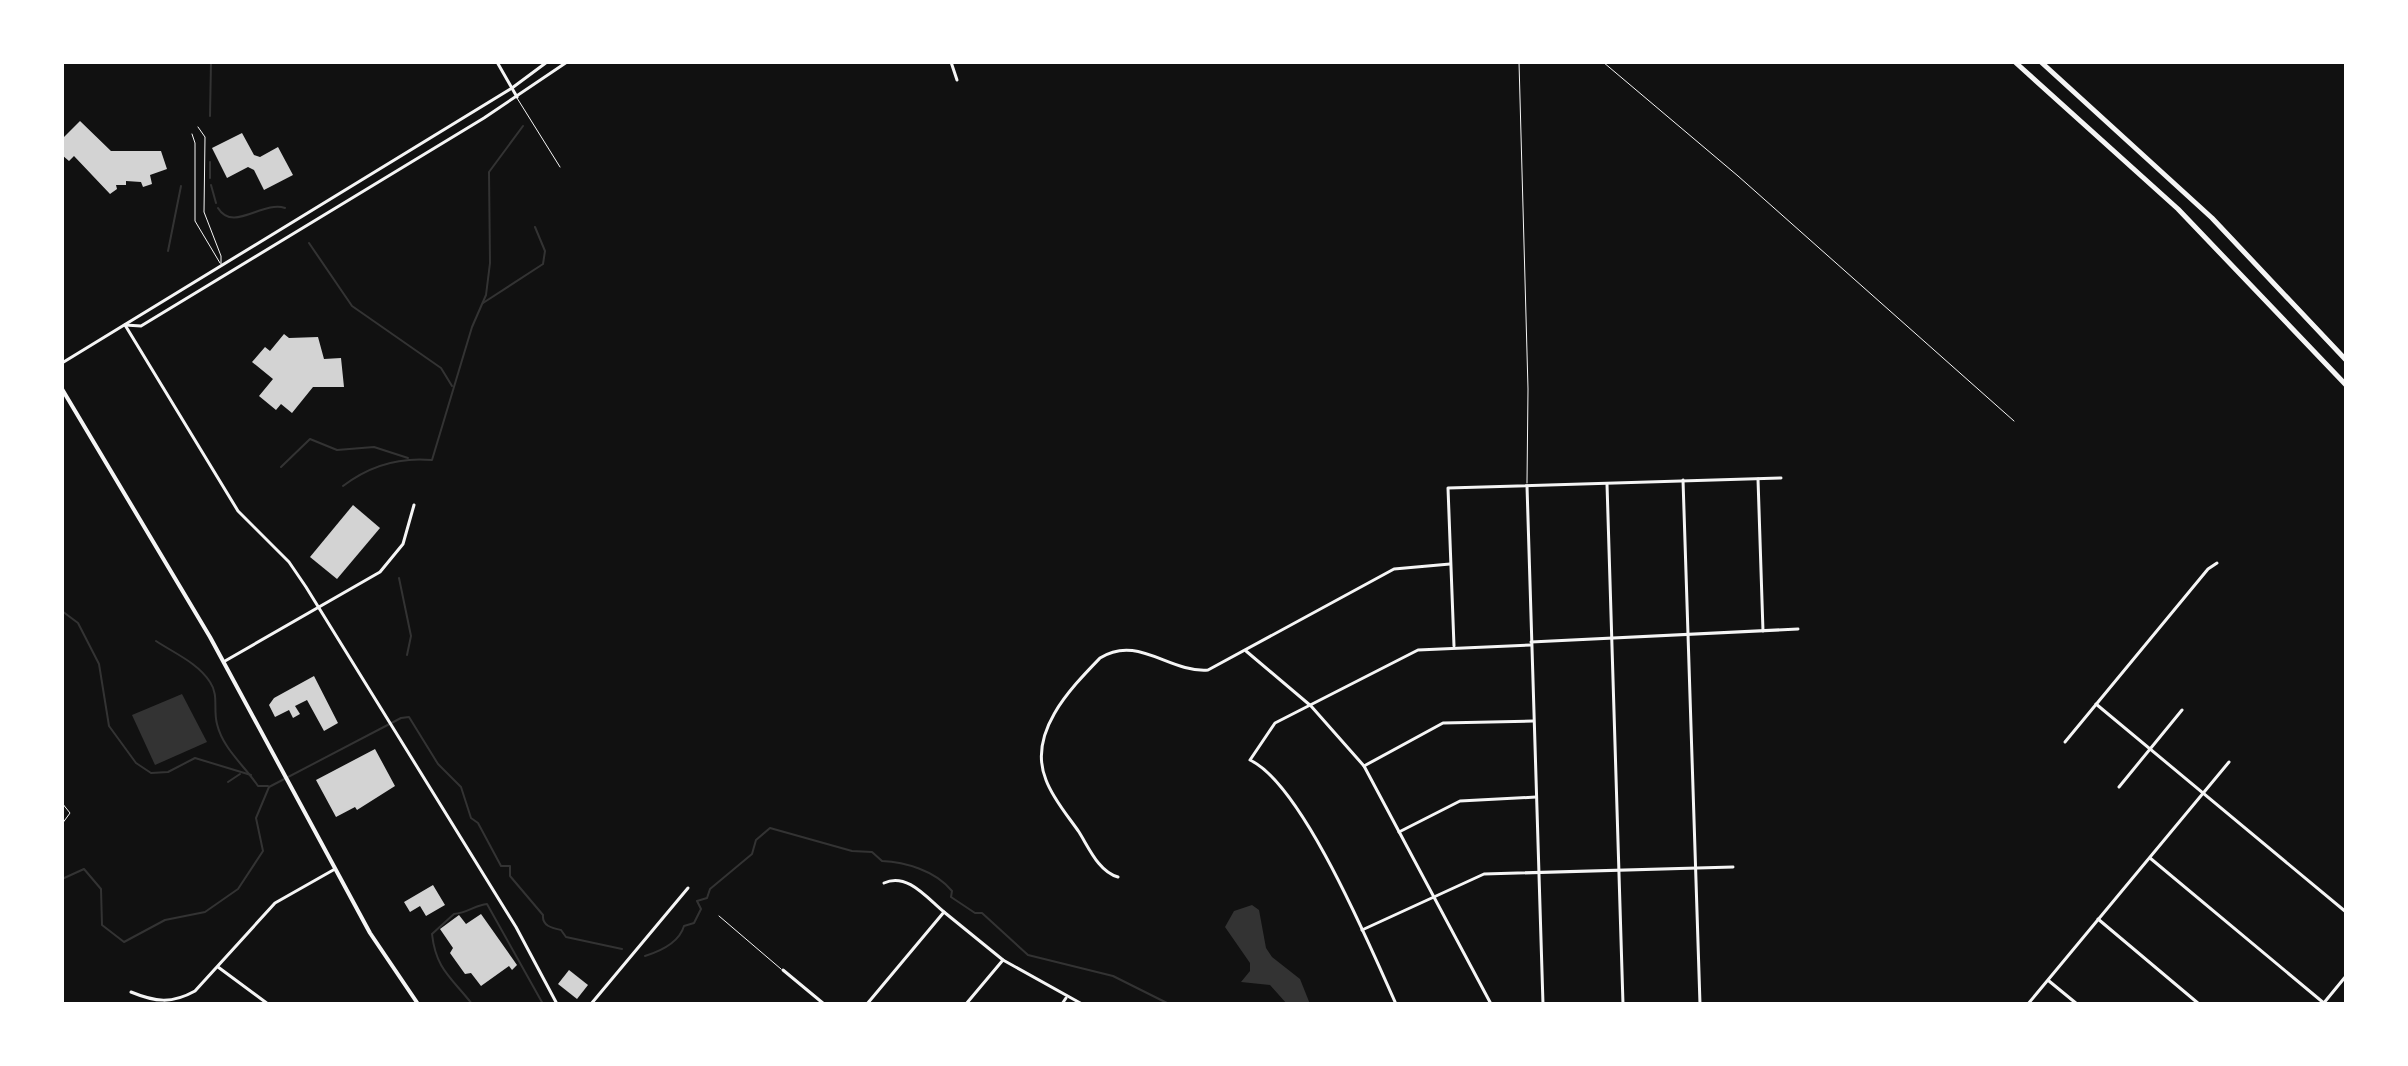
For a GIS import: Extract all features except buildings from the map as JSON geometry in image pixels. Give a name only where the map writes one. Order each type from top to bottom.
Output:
[{"type":"highway","points":[[2015,62],[2169,200],[2346,385]]},
{"type":"highway","points":[[2041,62],[2183,190],[2346,360]]},
{"type":"main road","points":[[62,389],[224,662],[387,961],[418,1004]]},
{"type":"street","points":[[497,62],[517,97]]},
{"type":"street","points":[[62,363],[125,325],[129,319],[512,88],[547,62]]},
{"type":"street","points":[[125,325],[141,326],[227,275],[517,97],[567,62]]},
{"type":"street","points":[[951,62],[957,80]]},
{"type":"street","points":[[125,325],[238,511],[289,562],[320,610],[516,927],[557,1004]]},
{"type":"street","points":[[1454,646],[1448,488],[1781,478]]},
{"type":"street","points":[[1758,479],[1763,632]]},
{"type":"street","points":[[1683,480],[1700,1004]]},
{"type":"street","points":[[1607,484],[1623,1004]]},
{"type":"street","points":[[1527,486],[1543,1004]]},
{"type":"street","points":[[224,662],[320,610],[380,572],[395,557],[411,524],[414,505]]},
{"type":"street","points":[[2065,742],[2208,569],[2217,563]]},
{"type":"street","points":[[1118,877],[1102,868],[1046,780],[1041,746],[1050,721],[1091,667],[1110,651],[1131,648],[1193,671],[1218,667],[1394,569],[1450,564]]},
{"type":"street","points":[[1396,1004],[1340,881],[1271,776],[1250,760],[1275,723],[1418,650],[1798,629]]},
{"type":"street","points":[[1246,651],[1311,706],[1364,766],[1491,1004]]},
{"type":"street","points":[[2096,704],[2346,912]]},
{"type":"street","points":[[2119,787],[2182,710]]},
{"type":"street","points":[[1364,766],[1443,723],[1533,721]]},
{"type":"street","points":[[2028,1004],[2229,762]]},
{"type":"street","points":[[1399,832],[1460,801],[1536,797]]},
{"type":"street","points":[[2150,858],[2324,1004],[2346,976]]},
{"type":"street","points":[[1362,930],[1484,874],[1733,867]]},
{"type":"street","points":[[131,992],[152,1000],[180,998],[195,991],[275,903],[335,869]]},
{"type":"street","points":[[884,883],[897,879],[906,881],[1003,960],[1066,998],[1082,1004]]},
{"type":"street","points":[[591,1004],[688,888]]},
{"type":"street","points":[[867,1004],[944,912]]},
{"type":"street","points":[[2098,919],[2199,1004]]},
{"type":"street","points":[[966,1004],[1003,960]]},
{"type":"street","points":[[218,967],[268,1004]]},
{"type":"street","points":[[783,970],[824,1004]]},
{"type":"street","points":[[2048,980],[2077,1004]]},
{"type":"street","points":[[1062,1004],[1066,998]]},
{"type":"lane","points":[[1519,62],[1528,389],[1527,486]]},
{"type":"lane","points":[[1603,62],[1738,176],[2014,421]]},
{"type":"lane","points":[[517,97],[560,167]]},
{"type":"lane","points":[[198,127],[205,137],[204,212],[221,256],[221,264]]},
{"type":"lane","points":[[192,134],[195,143],[195,221],[212,255],[227,275]]},
{"type":"lane","points":[[719,916],[783,970]]},
{"type":"path","points":[[62,803],[70,813],[62,824]]},
{"type":"shaded area","points":[[182,694],[207,742],[155,765],[132,715]]},
{"type":"shaded area","points":[[1252,905],[1259,910],[1266,948],[1272,957],[1300,979],[1310,1004],[1287,1004],[1270,985],[1241,982],[1250,971],[1250,963],[1225,927],[1234,911]]},
{"type":"waterway","points":[[210,116],[211,62]]},
{"type":"waterway","points":[[343,486],[385,464],[432,460],[472,327],[486,295],[490,263],[489,172],[523,126]]},
{"type":"waterway","points":[[210,162],[210,178]]},
{"type":"waterway","points":[[211,185],[216,203]]},
{"type":"waterway","points":[[168,251],[181,186]]},
{"type":"waterway","points":[[218,208],[224,215],[232,217],[267,208],[285,208]]},
{"type":"waterway","points":[[483,303],[543,264],[545,251],[535,227]]},
{"type":"waterway","points":[[309,243],[352,306],[441,368],[452,386]]},
{"type":"waterway","points":[[281,467],[310,439],[337,450],[374,447],[408,458]]},
{"type":"waterway","points":[[399,578],[411,636],[407,655]]},
{"type":"waterway","points":[[62,611],[78,623],[99,664],[109,726],[136,763],[151,773],[168,772],[195,758],[251,775]]},
{"type":"waterway","points":[[156,641],[205,675],[214,692],[217,724],[224,741],[258,786],[268,786]]},
{"type":"waterway","points":[[62,879],[84,869],[101,889],[102,925],[124,942],[165,920],[205,912],[238,889],[263,851],[256,818],[269,787],[401,718],[409,717],[438,764],[461,787],[471,818],[478,823],[501,866],[510,866],[510,876],[543,915],[546,924],[561,930],[566,937],[622,949]]},
{"type":"waterway","points":[[228,782],[240,774]]},
{"type":"waterway","points":[[645,956],[669,946],[684,926],[694,923],[701,909],[697,901],[707,898],[710,889],[752,854],[756,840],[770,828],[852,851],[872,852],[882,861],[909,865],[928,873],[952,891],[951,897],[975,913],[982,913],[1028,955],[1113,976],[1169,1004]]},
{"type":"waterway","points":[[472,1004],[441,965],[432,934],[454,914],[487,904],[543,1004]]}]
